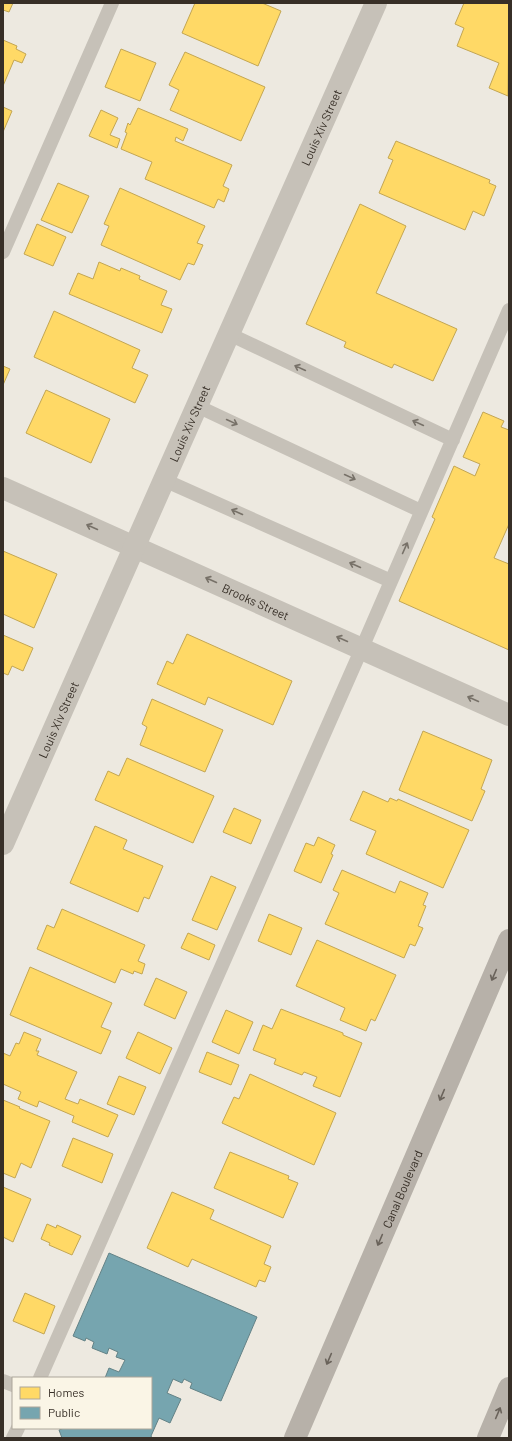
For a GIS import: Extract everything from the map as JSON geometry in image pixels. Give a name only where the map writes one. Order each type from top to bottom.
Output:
[{"type":"main road","name":"Canal Boulevard","points":[[295,1438],[509,940]]},
{"type":"main road","points":[[488,1438],[509,1388]]},
{"type":"street","name":"Louis Xiv Street","points":[[3,844],[376,3]]},
{"type":"street","name":"Brooks Street","points":[[3,488],[509,715]]},
{"type":"lane","points":[[3,252],[112,3]]},
{"type":"lane","points":[[40,1377],[362,648],[509,310]]},
{"type":"lane","points":[[229,334],[453,440]]},
{"type":"lane","points":[[197,406],[421,511]]},
{"type":"lane","points":[[164,480],[391,581]]},
{"type":"lane","points":[[13,1438],[18,1429]]},
{"type":"building: Homes","points":[[3,3],[13,3],[9,12],[3,10]]},
{"type":"building: Homes","points":[[195,3],[262,3],[281,11],[258,66],[182,33]]},
{"type":"building: Homes","points":[[464,3],[509,3],[508,96],[489,88],[499,63],[457,46],[464,28],[455,24]]},
{"type":"building: Homes","points":[[3,40],[17,46],[16,49],[26,54],[22,63],[14,60],[3,86]]},
{"type":"building: Homes","points":[[121,49],[156,63],[140,101],[105,87]]},
{"type":"building: Homes","points":[[185,52],[265,87],[241,141],[170,110],[179,90],[169,85]]},
{"type":"building: Homes","points":[[3,107],[12,111],[3,132]]},
{"type":"building: Homes","points":[[138,108],[188,129],[183,141],[176,137],[175,141],[232,165],[223,186],[229,189],[224,202],[218,199],[214,208],[145,179],[152,162],[121,149],[127,133],[125,132],[128,123],[130,125]]},
{"type":"building: Homes","points":[[101,110],[118,118],[110,135],[120,139],[117,148],[89,136]]},
{"type":"building: Homes","points":[[396,141],[490,180],[489,183],[496,186],[484,216],[473,211],[465,230],[379,193],[393,160],[388,158]]},
{"type":"building: Homes","points":[[58,183],[89,196],[72,233],[41,220]]},
{"type":"building: Homes","points":[[120,188],[205,226],[197,243],[203,245],[194,265],[188,263],[180,280],[101,245],[109,226],[104,224]]},
{"type":"building: Homes","points":[[360,204],[406,226],[376,293],[457,329],[433,381],[394,364],[392,368],[344,347],[346,342],[306,324]]},
{"type":"building: Homes","points":[[37,224],[66,237],[53,266],[24,254]]},
{"type":"building: Homes","points":[[99,262],[120,271],[121,268],[140,276],[139,279],[167,291],[161,305],[172,309],[162,333],[69,294],[78,273],[93,279]]},
{"type":"building: Homes","points":[[54,311],[140,350],[132,368],[148,375],[135,403],[34,357]]},
{"type":"building: Homes","points":[[3,366],[10,369],[3,385]]},
{"type":"building: Homes","points":[[46,390],[110,419],[91,463],[26,433]]},
{"type":"building: Homes","points":[[483,412],[504,421],[501,427],[509,430],[509,524],[494,558],[509,564],[509,650],[399,601],[435,519],[432,517],[454,466],[475,476],[480,464],[463,457]]},
{"type":"building: Homes","points":[[3,551],[57,574],[34,628],[3,614]]},
{"type":"building: Homes","points":[[187,634],[292,681],[273,725],[208,697],[205,705],[157,684],[167,661],[173,664]]},
{"type":"building: Homes","points":[[3,635],[33,648],[23,671],[12,666],[8,675],[3,673]]},
{"type":"building: Homes","points":[[152,699],[223,730],[205,772],[140,745],[147,727],[142,724]]},
{"type":"building: Homes","points":[[423,731],[492,760],[481,789],[485,791],[472,821],[399,790]]},
{"type":"building: Homes","points":[[127,758],[214,796],[193,843],[95,800],[108,771],[119,776]]},
{"type":"building: Homes","points":[[363,791],[388,802],[390,798],[397,801],[398,799],[469,830],[443,888],[366,854],[376,831],[350,820]]},
{"type":"building: Homes","points":[[234,808],[261,820],[251,844],[223,832]]},
{"type":"building: Homes","points":[[95,826],[127,840],[123,849],[163,866],[149,899],[144,897],[138,912],[70,883]]},
{"type":"building: Homes","points":[[318,837],[335,845],[331,854],[333,855],[321,883],[294,871],[306,843],[314,846]]},
{"type":"building: Homes","points":[[342,870],[395,893],[400,881],[428,893],[423,905],[426,906],[418,926],[423,928],[415,946],[410,944],[404,958],[325,924],[339,893],[333,890]]},
{"type":"building: Homes","points":[[211,876],[236,887],[217,930],[192,920]]},
{"type":"building: Homes","points":[[62,909],[145,945],[138,961],[145,964],[142,974],[134,971],[133,974],[121,969],[115,983],[37,949],[47,925],[54,928]]},
{"type":"building: Homes","points":[[269,914],[302,928],[291,955],[258,941]]},
{"type":"building: Homes","points":[[188,933],[215,945],[209,960],[181,948]]},
{"type":"building: Homes","points":[[317,940],[396,975],[375,1021],[371,1019],[366,1031],[340,1020],[345,1008],[296,986]]},
{"type":"building: Homes","points":[[30,967],[112,1003],[101,1027],[111,1031],[101,1054],[10,1015]]},
{"type":"building: Homes","points":[[156,978],[187,992],[175,1019],[144,1005]]},
{"type":"building: Homes","points":[[281,1009],[343,1033],[343,1035],[362,1043],[340,1097],[313,1086],[317,1077],[304,1072],[302,1075],[274,1064],[276,1059],[253,1050],[263,1025],[272,1029]]},
{"type":"building: Homes","points":[[226,1010],[253,1022],[239,1054],[212,1042]]},
{"type":"building: Homes","points":[[24,1032],[41,1039],[36,1051],[39,1051],[37,1055],[77,1072],[65,1099],[78,1104],[80,1099],[118,1115],[108,1137],[72,1122],[74,1116],[39,1101],[37,1107],[18,1099],[21,1092],[3,1084],[3,1053],[10,1056],[16,1043],[19,1044]]},
{"type":"building: Homes","points":[[138,1032],[172,1048],[160,1074],[126,1058]]},
{"type":"building: Homes","points":[[207,1052],[239,1065],[231,1085],[199,1072]]},
{"type":"building: Homes","points":[[250,1074],[336,1113],[314,1165],[222,1123],[234,1097],[239,1099]]},
{"type":"building: Homes","points":[[119,1076],[146,1087],[134,1115],[107,1104]]},
{"type":"building: Homes","points":[[3,1100],[50,1121],[31,1168],[21,1163],[15,1178],[3,1173]]},
{"type":"building: Homes","points":[[73,1138],[113,1154],[102,1183],[62,1166]]},
{"type":"building: Homes","points":[[230,1152],[289,1176],[288,1179],[298,1183],[283,1218],[214,1188]]},
{"type":"building: Homes","points":[[3,1187],[31,1199],[13,1242],[3,1237]]},
{"type":"building: Homes","points":[[172,1192],[214,1210],[210,1219],[271,1246],[264,1264],[271,1267],[265,1282],[259,1280],[256,1287],[192,1259],[188,1267],[147,1248]]},
{"type":"building: Homes","points":[[47,1224],[56,1228],[57,1225],[81,1236],[72,1255],[49,1245],[50,1243],[41,1239]]},
{"type":"building: Homes","points":[[25,1293],[55,1306],[44,1334],[13,1321]]},
{"type":"building: Public","points":[[109,1253],[257,1317],[221,1401],[190,1388],[192,1383],[184,1379],[182,1383],[173,1379],[167,1393],[181,1399],[170,1423],[159,1418],[151,1436],[152,1438],[62,1438],[59,1430],[62,1429],[152,1429],[152,1377],[105,1377],[109,1368],[119,1372],[125,1360],[116,1357],[118,1352],[109,1348],[107,1354],[92,1348],[94,1342],[86,1338],[85,1341],[73,1336]]}]
